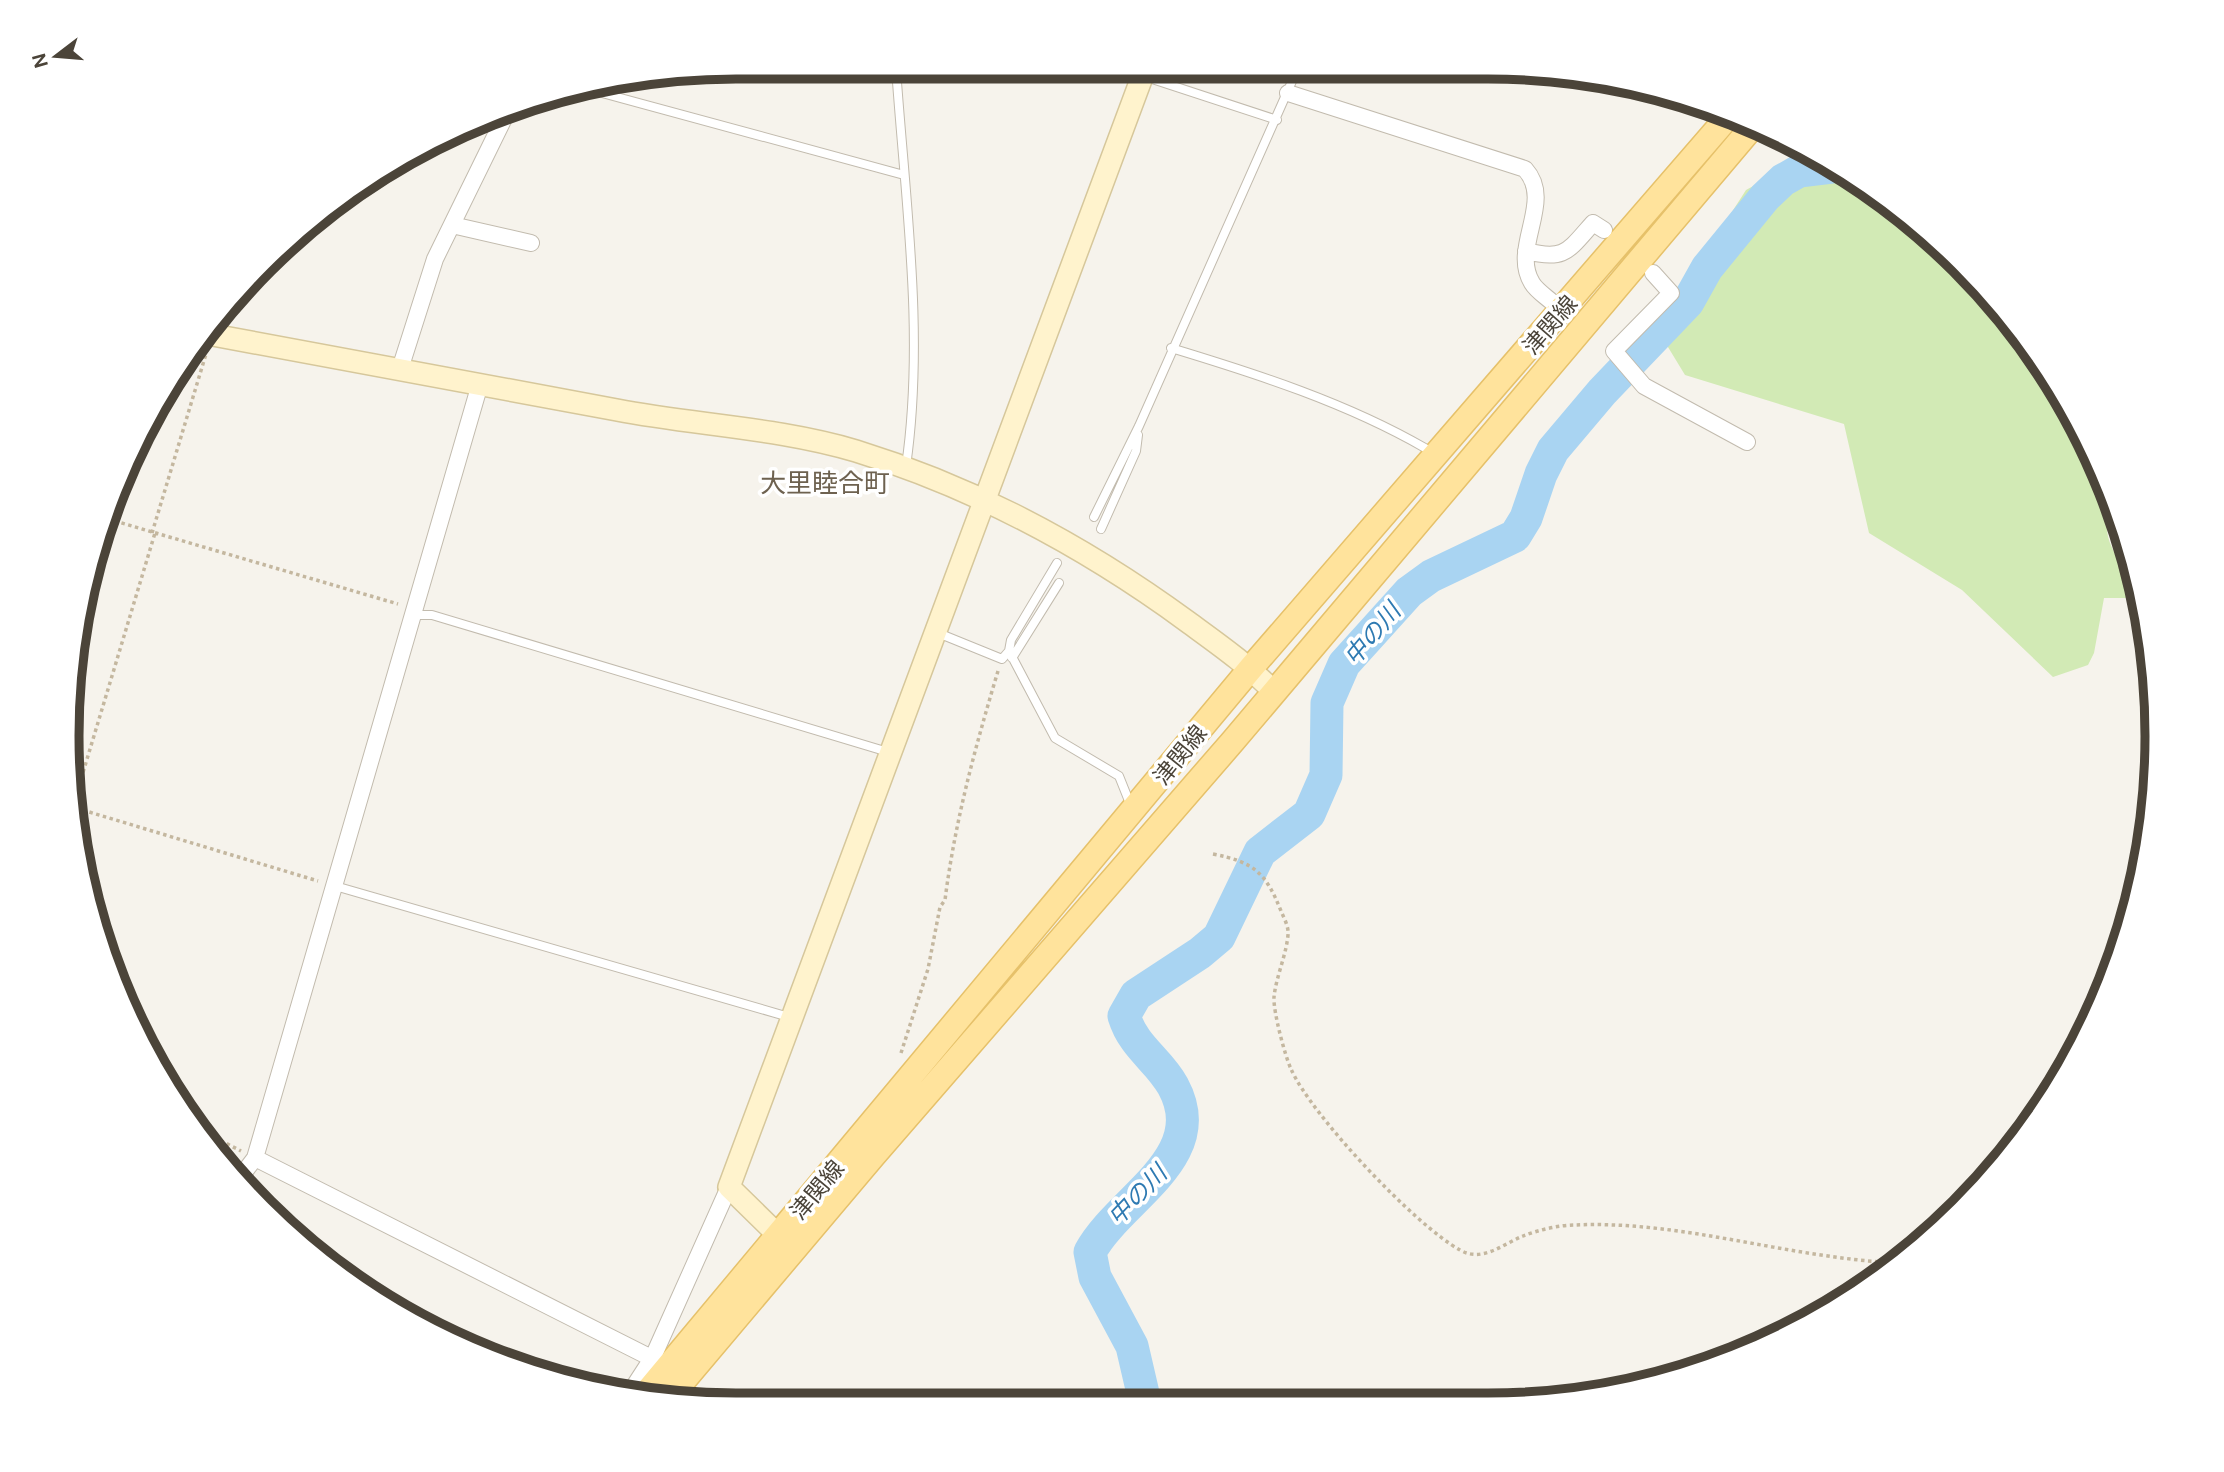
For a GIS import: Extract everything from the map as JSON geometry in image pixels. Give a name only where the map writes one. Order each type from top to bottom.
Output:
[{"type":"main road","name":"津関線","points":[[650,1388],[1251,668],[1723,123]]},
{"type":"main road","name":"津関線","points":[[667,1390],[668,1366],[1273,691],[1748,132]]},
{"type":"street","points":[[640,1386],[668,1366],[729,1188],[1142,79]]},
{"type":"street","points":[[1288,93],[1525,169],[1534,185],[1536,203],[1526,251],[1528,275],[1533,286],[1552,302]]},
{"type":"street","points":[[400,369],[435,260],[502,122]]},
{"type":"street","points":[[1526,251],[1558,256],[1565,254],[1593,223],[1604,230]]},
{"type":"street","points":[[452,225],[531,243]]},
{"type":"street","points":[[1653,273],[1671,293],[1614,351],[1634,378],[1659,396],[1747,442]]},
{"type":"street","points":[[215,336],[842,448],[987,500],[1052,534],[1147,592],[1251,668],[1273,691]]},
{"type":"street","points":[[244,1172],[255,1158],[416,612],[480,384]]},
{"type":"street","points":[[255,1158],[668,1366]]},
{"type":"street","points":[[729,1188],[778,1236]]},
{"type":"lane","points":[[897,79],[913,358],[905,470]]},
{"type":"lane","points":[[1161,79],[1277,120]]},
{"type":"lane","points":[[1094,517],[1139,426],[1171,348],[1293,79]]},
{"type":"lane","points":[[601,93],[904,175]]},
{"type":"lane","points":[[1171,348],[1315,397],[1426,448]]},
{"type":"lane","points":[[1101,529],[1136,451],[1139,426]]},
{"type":"lane","points":[[1056,563],[1011,640],[1010,655],[1055,738],[1119,776],[1133,812]]},
{"type":"lane","points":[[935,632],[1002,659],[1010,655],[1059,583]]},
{"type":"lane","points":[[416,612],[891,753]]},
{"type":"lane","points":[[335,886],[774,1014],[794,1017]]},
{"type":"path","points":[[80,781],[154,533],[200,357]]},
{"type":"path","points":[[115,521],[416,612]]},
{"type":"path","points":[[899,1061],[928,969],[940,907],[945,900],[953,841],[969,768],[1002,659]]},
{"type":"path","points":[[83,810],[335,886]]},
{"type":"path","points":[[1213,854],[1236,859],[1258,870],[1270,882],[1289,932],[1274,999],[1290,1069],[1310,1100],[1382,1184],[1437,1234],[1462,1252],[1483,1255],[1520,1237],[1567,1225],[1603,1223],[1647,1227],[1796,1253],[1882,1261]]},
{"type":"path","points":[[217,1139],[255,1158]]},
{"type":"green space","points":[[1802,159],[1817,167],[1888,215],[1921,242],[1953,271],[2009,336],[2057,407],[2077,445],[2108,520],[2108,537],[2123,566],[2131,598],[2104,598],[2094,653],[2088,665],[2053,677],[1962,590],[1869,533],[1844,424],[1685,375],[1657,329],[1746,190]]},
{"type":"waterway","name":"中の川","points":[[1143,1393],[1132,1346],[1095,1277],[1090,1252],[1103,1232],[1157,1176],[1172,1156],[1181,1135],[1182,1112],[1173,1086],[1134,1037],[1124,1016],[1136,995],[1200,953],[1219,937],[1260,852],[1309,814],[1326,775],[1327,703],[1344,664],[1409,592],[1431,576],[1515,536],[1526,518],[1541,474],[1553,450],[1602,392],[1688,302],[1707,268],[1765,197],[1783,180],[1799,171],[1819,169]]},
{"type":"district","name":"大里睦合町","points":[[825,483]]}]
